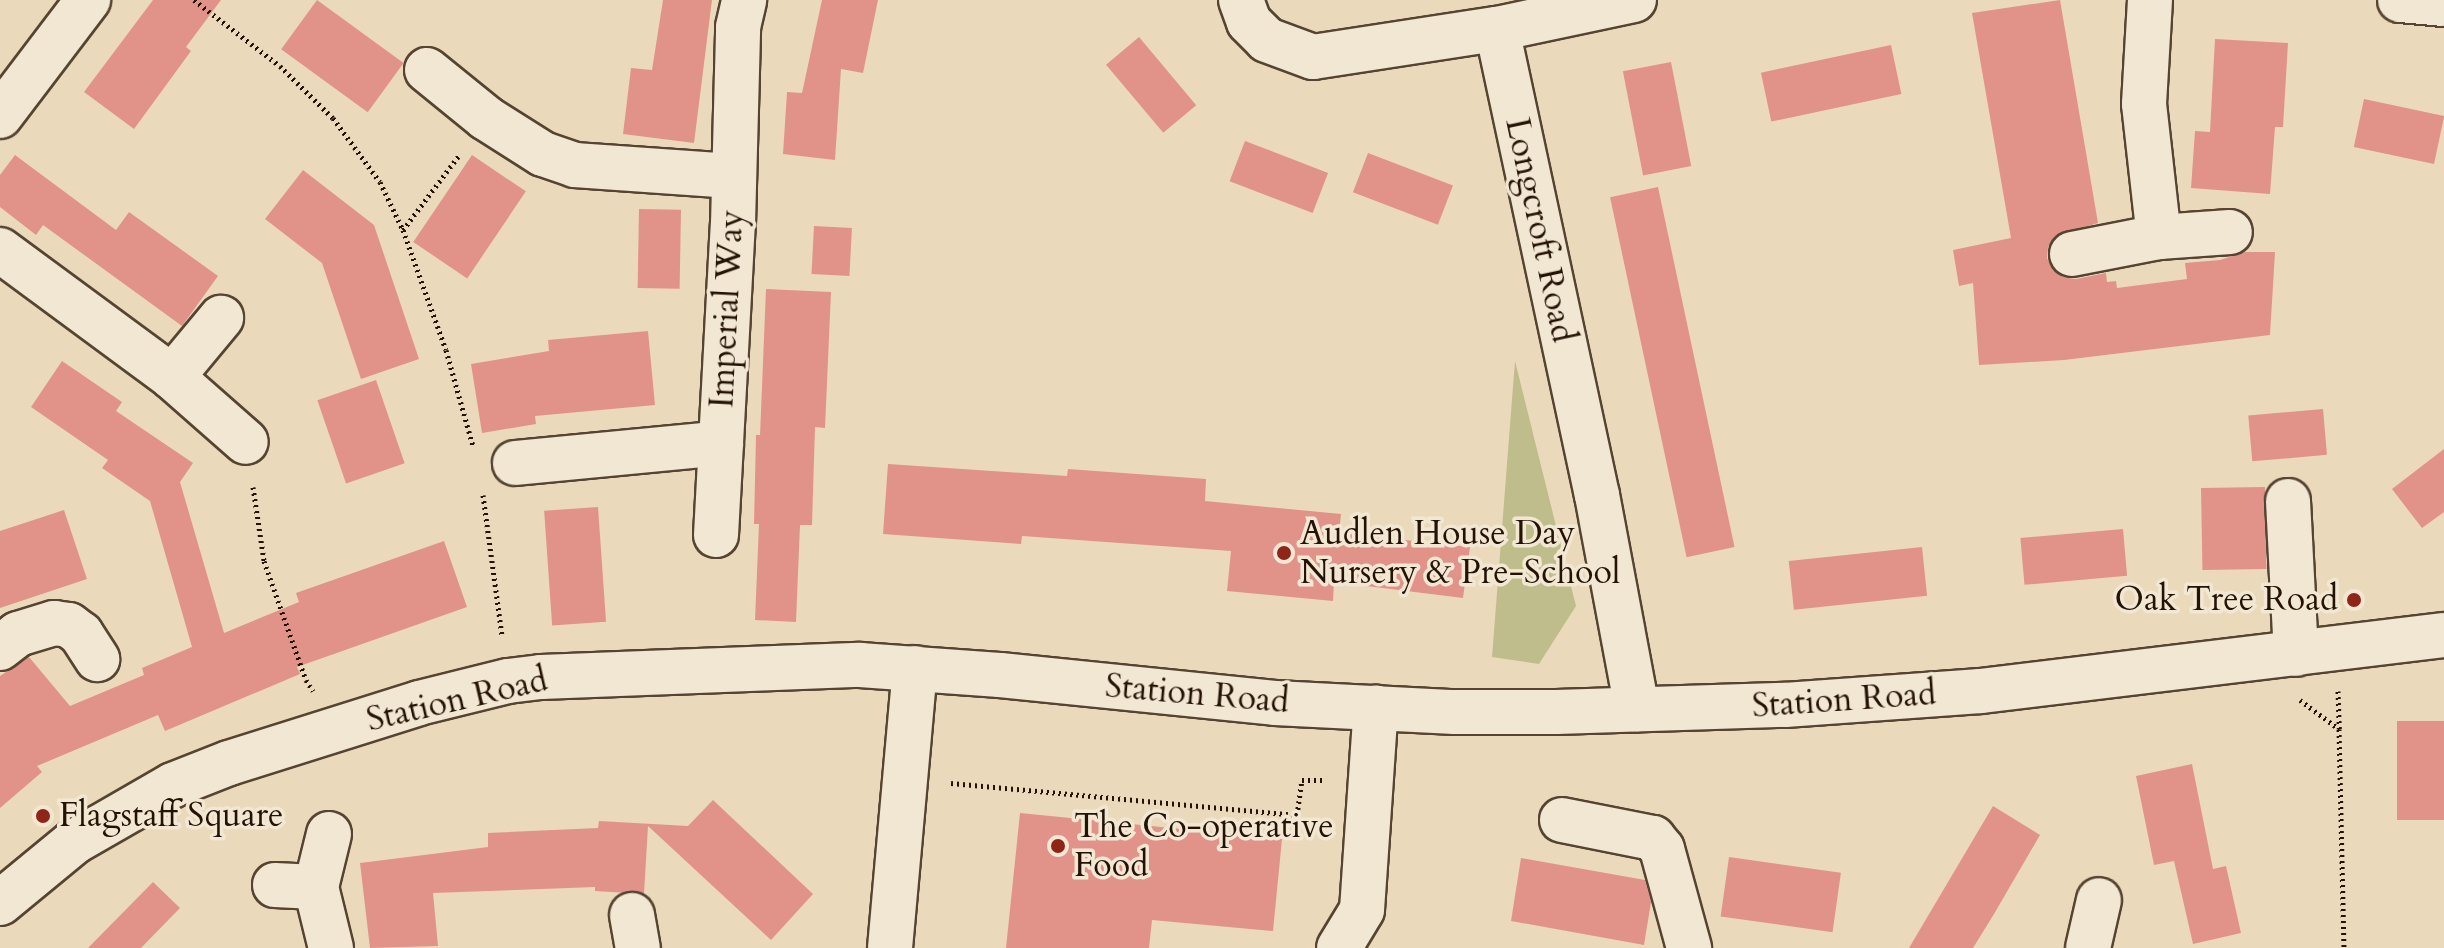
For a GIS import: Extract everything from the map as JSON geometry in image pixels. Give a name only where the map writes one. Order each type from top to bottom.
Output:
[{"type":"street","points":[[0,116],[88,0]]},
{"type":"street","name":"Imperial Way","points":[[716,535],[738,27],[744,0]]},
{"type":"street","points":[[1241,0],[1249,22],[1267,40],[1313,57],[1497,29],[1634,0]]},
{"type":"street","points":[[2150,0],[2144,104],[2159,237]]},
{"type":"street","points":[[2400,0],[2444,4]]},
{"type":"street","name":"Longcroft Road","points":[[1497,29],[1597,495],[1637,709]]},
{"type":"street","name":"Imperial Way","points":[[427,70],[486,118],[543,154],[575,165],[732,176]]},
{"type":"street","points":[[2072,254],[2159,237],[2230,232]]},
{"type":"street","points":[[0,250],[172,377],[246,442]]},
{"type":"street","points":[[172,377],[221,318]]},
{"type":"street","name":"Imperial Way","points":[[491,467],[721,443]]},
{"type":"street","points":[[2288,501],[2294,674]]},
{"type":"street","points":[[0,648],[18,634],[54,623],[69,625],[81,634],[97,659]]},
{"type":"street","name":"Station Road","points":[[0,903],[74,842],[161,791],[229,763],[419,703],[508,681],[541,677],[714,668],[860,665],[1275,703],[1455,712],[1637,709],[1771,706],[2294,674],[2444,635]]},
{"type":"street","points":[[890,948],[915,668]]},
{"type":"street","points":[[1339,948],[1362,910],[1376,707]]},
{"type":"street","points":[[1562,820],[1653,838],[1662,849],[1689,948]]},
{"type":"street","points":[[329,834],[296,886],[331,948]]},
{"type":"street","points":[[2088,948],[2099,900]]},
{"type":"path","points":[[194,0],[280,66],[333,118],[380,182],[403,230],[491,467],[501,627]]},
{"type":"path","points":[[403,230],[486,118]]},
{"type":"path","points":[[246,442],[264,561],[306,680],[339,728]]},
{"type":"path","points":[[2294,674],[2339,729]]},
{"type":"path","points":[[2338,688],[2344,948]]},
{"type":"path","points":[[945,773],[951,783],[1297,815],[1302,780],[1337,781]]},
{"type":"shaded area","points":[[1515,361],[1576,606],[1539,664],[1492,657]]},
{"type":"building","points":[[153,0],[221,0],[186,47],[191,51],[134,129],[84,92]]},
{"type":"building","points":[[317,0],[404,63],[368,112],[281,49]]},
{"type":"building","points":[[663,0],[712,0],[694,143],[623,134],[631,68],[652,70]]},
{"type":"building","points":[[822,0],[878,0],[863,73],[841,69],[835,160],[783,154],[787,92],[802,93]]},
{"type":"building","points":[[2060,0],[2098,223],[2055,236],[2048,247],[2047,258],[2053,270],[2063,277],[2076,279],[2106,273],[2107,282],[2116,281],[2117,288],[2187,279],[2185,263],[2220,260],[2245,252],[2275,252],[2270,335],[2064,360],[1979,365],[1973,283],[1959,286],[1953,250],[2011,238],[1972,13]]},
{"type":"building","points":[[1139,37],[1196,105],[1163,133],[1106,65]]},
{"type":"building","points":[[2215,39],[2288,43],[2283,127],[2275,127],[2270,194],[2191,188],[2195,131],[2210,132]]},
{"type":"building","points":[[1891,45],[1901,94],[1771,122],[1761,73]]},
{"type":"building","points":[[1671,62],[1691,166],[1643,175],[1623,71]]},
{"type":"building","points":[[2364,99],[2444,116],[2434,164],[2354,147]]},
{"type":"building","points":[[1245,141],[1328,173],[1313,213],[1230,181]]},
{"type":"building","points":[[1368,153],[1453,186],[1438,225],[1353,192]]},
{"type":"building","points":[[15,155],[116,230],[129,212],[218,276],[182,326],[43,225],[36,235],[0,207],[0,175]]},
{"type":"building","points":[[472,155],[526,191],[467,278],[413,242]]},
{"type":"building","points":[[303,170],[374,225],[419,359],[361,379],[322,263],[265,219]]},
{"type":"building","points":[[1658,187],[1735,547],[1687,557],[1610,197]]},
{"type":"building","points":[[639,209],[681,210],[680,289],[638,288]]},
{"type":"building","points":[[814,226],[852,228],[849,276],[811,274]]},
{"type":"building","points":[[766,289],[831,292],[825,428],[815,427],[812,525],[800,525],[796,622],[755,620],[759,524],[754,524],[756,435],[760,435]]},
{"type":"building","points":[[648,331],[655,405],[535,416],[536,424],[482,433],[471,364],[549,351],[548,340]]},
{"type":"building","points":[[62,361],[122,402],[116,411],[193,463],[180,482],[224,633],[299,602],[296,593],[444,541],[467,607],[297,667],[300,674],[165,731],[158,715],[37,766],[42,772],[0,808],[0,676],[29,657],[70,706],[144,675],[142,668],[192,647],[150,501],[102,468],[108,460],[31,407]]},
{"type":"building","points":[[376,380],[405,463],[346,483],[317,400]]},
{"type":"building","points":[[2323,409],[2327,455],[2252,461],[2248,416]]},
{"type":"building","points":[[2444,449],[2444,512],[2422,528],[2392,489]]},
{"type":"building","points":[[888,464],[1067,476],[1068,469],[1206,479],[1205,501],[1341,514],[1339,533],[1470,547],[1463,598],[1334,582],[1333,601],[1227,591],[1231,551],[1022,536],[1021,544],[883,534]]},
{"type":"building","points":[[2265,487],[2266,569],[2202,570],[2201,488]]},
{"type":"building","points":[[598,507],[606,622],[552,625],[544,511]]},
{"type":"building","points":[[64,510],[87,579],[0,608],[0,531]]},
{"type":"building","points":[[2123,529],[2127,576],[2024,585],[2020,538]]},
{"type":"building","points":[[1922,547],[1927,596],[1794,610],[1789,561]]},
{"type":"building","points":[[2397,721],[2444,721],[2444,820],[2397,820]]},
{"type":"building","points":[[2192,764],[2213,869],[2226,866],[2241,933],[2193,944],[2174,861],[2154,865],[2136,776]]},
{"type":"building","points":[[713,800],[813,894],[771,940],[648,826],[644,894],[595,891],[595,887],[433,893],[438,946],[370,948],[360,863],[488,847],[488,833],[598,828],[599,821],[688,826]]},
{"type":"building","points":[[1993,806],[2040,835],[1994,914],[1973,948],[1909,948]]},
{"type":"building","points":[[1020,813],[1282,839],[1273,931],[1152,920],[1149,948],[1006,948]]},
{"type":"building","points":[[1729,857],[1841,873],[1833,932],[1721,916]]},
{"type":"building","points":[[1521,858],[1645,880],[1651,902],[1644,945],[1511,921]]},
{"type":"building","points":[[153,882],[180,908],[141,948],[88,948]]},
{"type":"place","name":"Audlen House Day Nursery & Pre-School","points":[[1284,553]]},
{"type":"place","name":"Oak Tree Road","points":[[2354,600]]},
{"type":"place","name":"Flagstaff Square","points":[[43,816]]},
{"type":"place","name":"The Co-operative Food","points":[[1058,846]]}]
